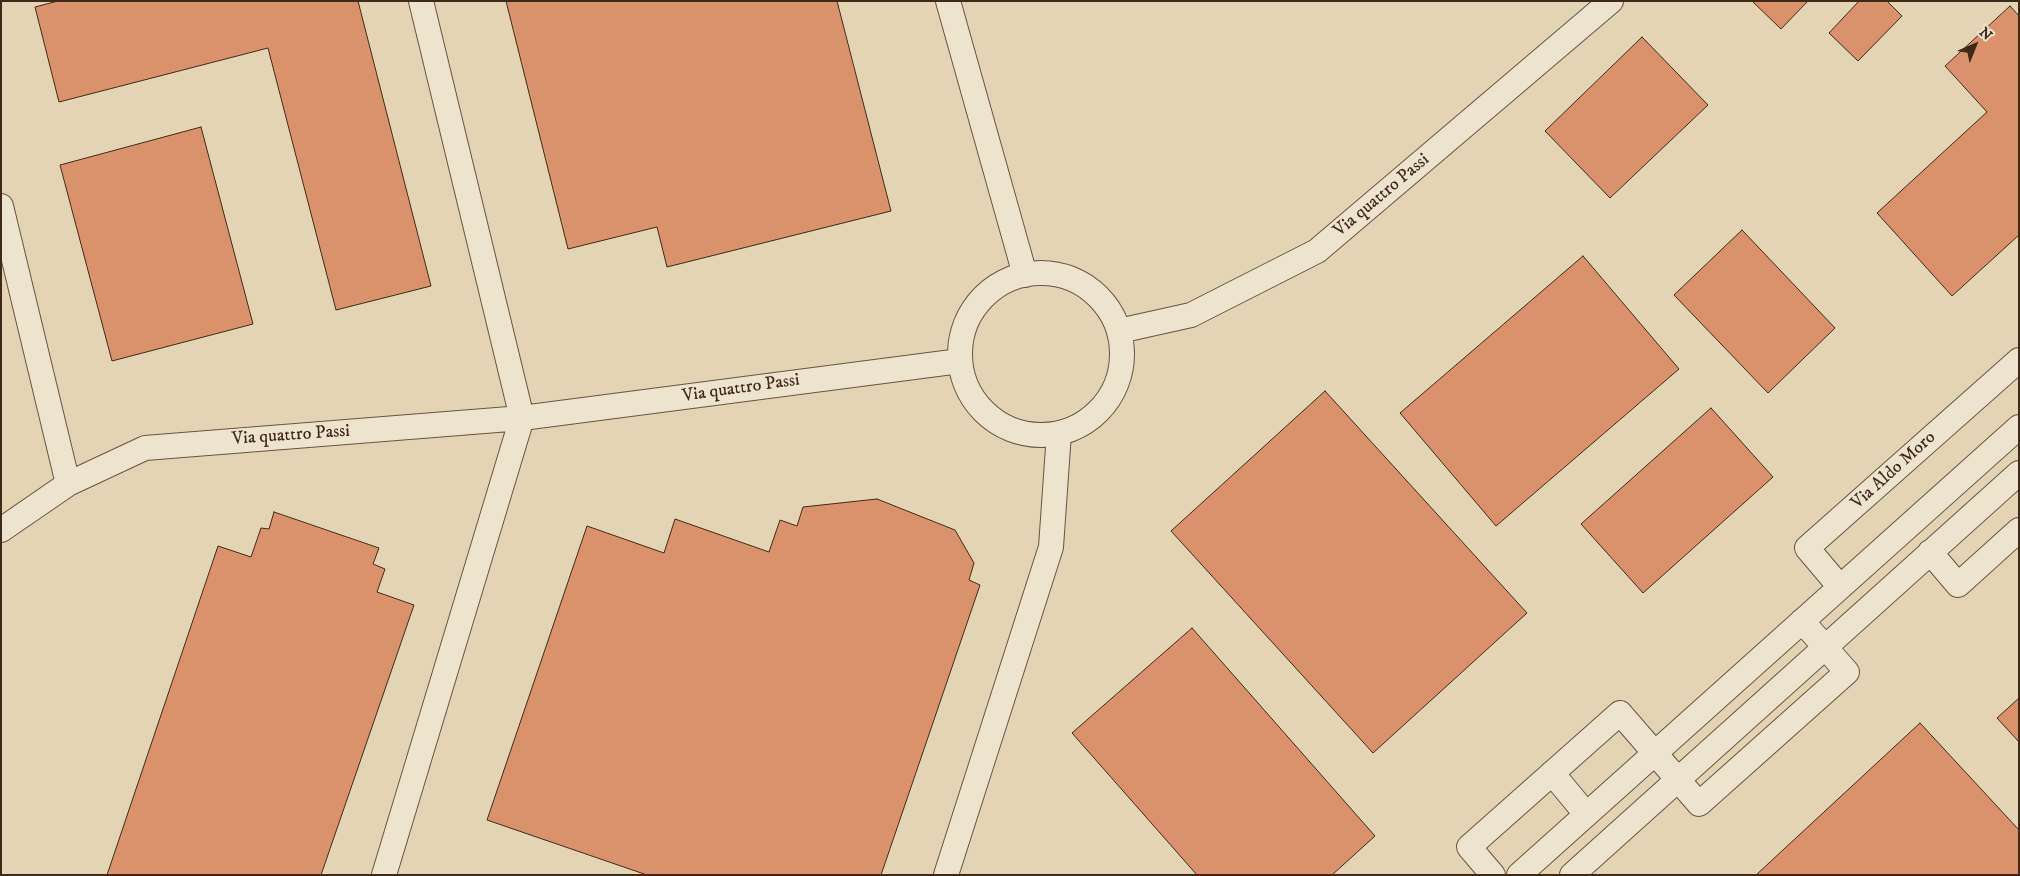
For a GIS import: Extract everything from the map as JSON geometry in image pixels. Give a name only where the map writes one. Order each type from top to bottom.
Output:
[{"type":"street","points":[[384,875],[522,418],[421,1]]},
{"type":"street","points":[[948,1],[1025,275]]},
{"type":"street","name":"Via quattro Passi","points":[[1119,331],[1191,315],[1317,251],[1611,1]]},
{"type":"street","points":[[1,206],[68,484]]},
{"type":"street","points":[[1049,274],[1072,280],[1093,292],[1108,310],[1119,331],[1122,358],[1117,383],[1104,406],[1084,423],[1059,433],[1032,435],[1005,427],[982,410],[967,388],[960,360],[962,337],[970,315],[984,296],[1003,282],[1025,275],[1049,274]]},
{"type":"street","name":"Via quattro Passi","points":[[1,530],[68,484],[145,448],[522,418],[960,360]]},
{"type":"street","name":"Via Aldo Moro","points":[[1840,587],[1807,548],[2019,360]]},
{"type":"street","points":[[1519,875],[2019,427]]},
{"type":"street","points":[[946,875],[1051,547],[1059,433]]},
{"type":"street","points":[[1572,875],[2019,473]]},
{"type":"street","points":[[1930,552],[1958,585],[2019,530]]},
{"type":"street","points":[[1493,875],[1469,847],[1620,713],[1698,804],[1847,672],[1802,621]]},
{"type":"street","points":[[1552,773],[1586,814]]},
{"type":"building","points":[[58,1],[358,1],[431,286],[336,310],[268,48],[59,102],[35,7]]},
{"type":"building","points":[[506,1],[837,1],[891,211],[667,267],[657,227],[568,249]]},
{"type":"building","points":[[1752,1],[1808,1],[1781,29]]},
{"type":"building","points":[[1859,1],[1887,1],[1902,16],[1858,61],[1829,33]]},
{"type":"building","points":[[2010,6],[2019,16],[2019,235],[1952,296],[1877,213],[1987,112],[1945,66]]},
{"type":"building","points":[[1642,37],[1708,105],[1610,198],[1545,131]]},
{"type":"building","points":[[201,127],[253,324],[112,361],[60,165]]},
{"type":"building","points":[[1742,230],[1835,328],[1768,393],[1674,295]]},
{"type":"building","points":[[1583,256],[1679,369],[1496,526],[1400,413]]},
{"type":"building","points":[[1325,391],[1527,613],[1373,753],[1171,531]]},
{"type":"building","points":[[1711,408],[1773,477],[1643,593],[1581,524]]},
{"type":"building","points":[[877,499],[955,530],[974,563],[969,580],[980,585],[881,875],[647,875],[487,820],[587,526],[664,553],[675,519],[769,552],[780,520],[797,526],[803,507]]},
{"type":"building","points":[[274,512],[379,548],[373,564],[385,569],[377,592],[414,605],[321,875],[107,875],[218,546],[251,557],[261,528],[269,529]]},
{"type":"building","points":[[1192,628],[1375,836],[1332,875],[1197,875],[1072,733]]},
{"type":"building","points":[[2019,698],[2019,742],[1997,718]]},
{"type":"building","points":[[1920,723],[2019,830],[2019,875],[1756,875]]}]
